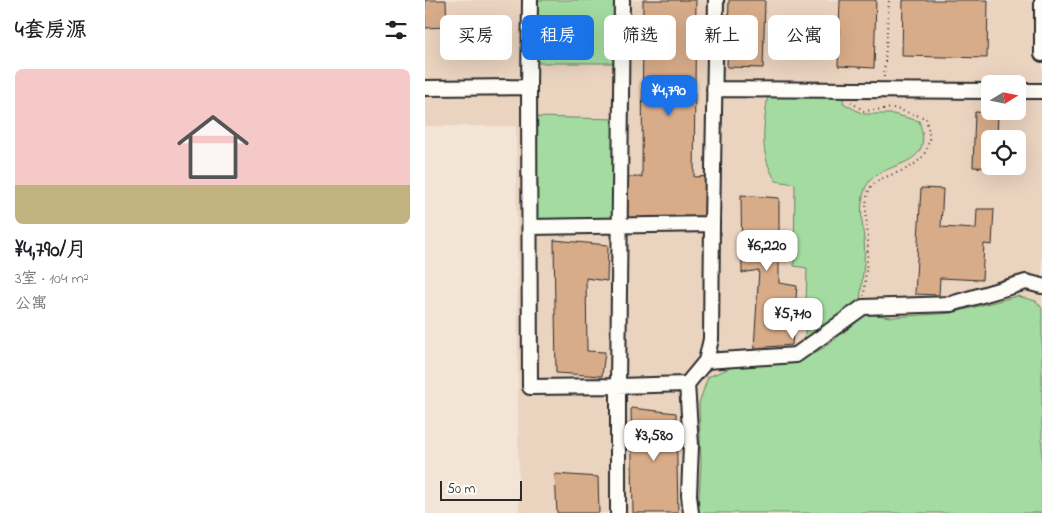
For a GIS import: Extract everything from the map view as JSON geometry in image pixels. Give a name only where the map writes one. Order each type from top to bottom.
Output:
[{"type":"street","points":[[530,0],[530,387],[687,384]]},
{"type":"street","points":[[618,513],[622,0]]},
{"type":"street","points":[[691,513],[689,494],[691,445],[687,384],[706,361],[711,339],[716,0]]},
{"type":"street","points":[[1042,0],[1042,54]]},
{"type":"street","points":[[425,88],[529,87]]},
{"type":"street","points":[[714,89],[981,91]]},
{"type":"street","points":[[1026,91],[1042,91]]},
{"type":"street","points":[[530,227],[712,224]]},
{"type":"street","points":[[706,361],[796,355],[863,307],[951,304],[1027,282],[1042,286]]},
{"type":"path","points":[[883,90],[889,0]]},
{"type":"path","points":[[854,90],[847,100],[864,111],[893,108],[926,118],[929,140],[923,157],[907,170],[880,179],[868,190],[865,219],[868,238],[863,307]]},
{"type":"shaded area","points":[[425,0],[1042,0],[1042,513],[519,513],[516,126],[425,126]]},
{"type":"green space","points":[[535,0],[618,0],[618,15],[604,15],[604,60],[617,60],[617,63],[533,63],[533,60],[594,60],[594,15],[535,15]]},
{"type":"green space","points":[[768,94],[844,95],[843,103],[863,114],[893,114],[919,121],[923,138],[920,149],[913,157],[904,163],[881,172],[872,179],[865,189],[862,208],[864,255],[860,304],[805,340],[807,268],[794,266],[795,184],[776,181],[770,171],[764,139]]},
{"type":"green space","points":[[533,117],[617,119],[616,223],[533,223]]},
{"type":"green space","points":[[1017,296],[1036,301],[1042,308],[1042,513],[698,513],[701,464],[699,403],[708,377],[732,367],[798,362],[825,347],[867,314],[892,317],[952,313]]},
{"type":"building","points":[[425,0],[446,0],[447,15],[440,15],[440,27],[425,28]]},
{"type":"building","points":[[643,0],[696,0],[696,15],[686,15],[686,60],[695,60],[694,177],[709,176],[709,218],[626,218],[627,177],[642,177],[643,60],[676,60],[676,15],[643,15]]},
{"type":"building","points":[[729,0],[765,0],[763,68],[727,67],[727,60],[758,60],[758,15],[729,15]]},
{"type":"building","points":[[840,0],[876,0],[874,68],[838,66],[838,60],[840,60]]},
{"type":"building","points":[[903,0],[988,0],[987,58],[902,56]]},
{"type":"building","points":[[975,112],[981,112],[981,120],[998,120],[997,130],[981,130],[981,167],[973,167]]},
{"type":"building","points":[[921,188],[943,189],[941,227],[976,229],[977,209],[994,209],[992,245],[984,244],[982,280],[940,278],[939,295],[915,294]]},
{"type":"building","points":[[741,195],[779,198],[779,283],[797,286],[792,345],[754,348],[759,270],[742,273]]},
{"type":"building","points":[[554,240],[608,245],[607,281],[586,278],[587,351],[605,352],[602,376],[556,373]]},
{"type":"building","points":[[631,408],[676,413],[678,513],[633,513]]},
{"type":"building","points":[[555,474],[598,477],[599,513],[557,513]]}]
